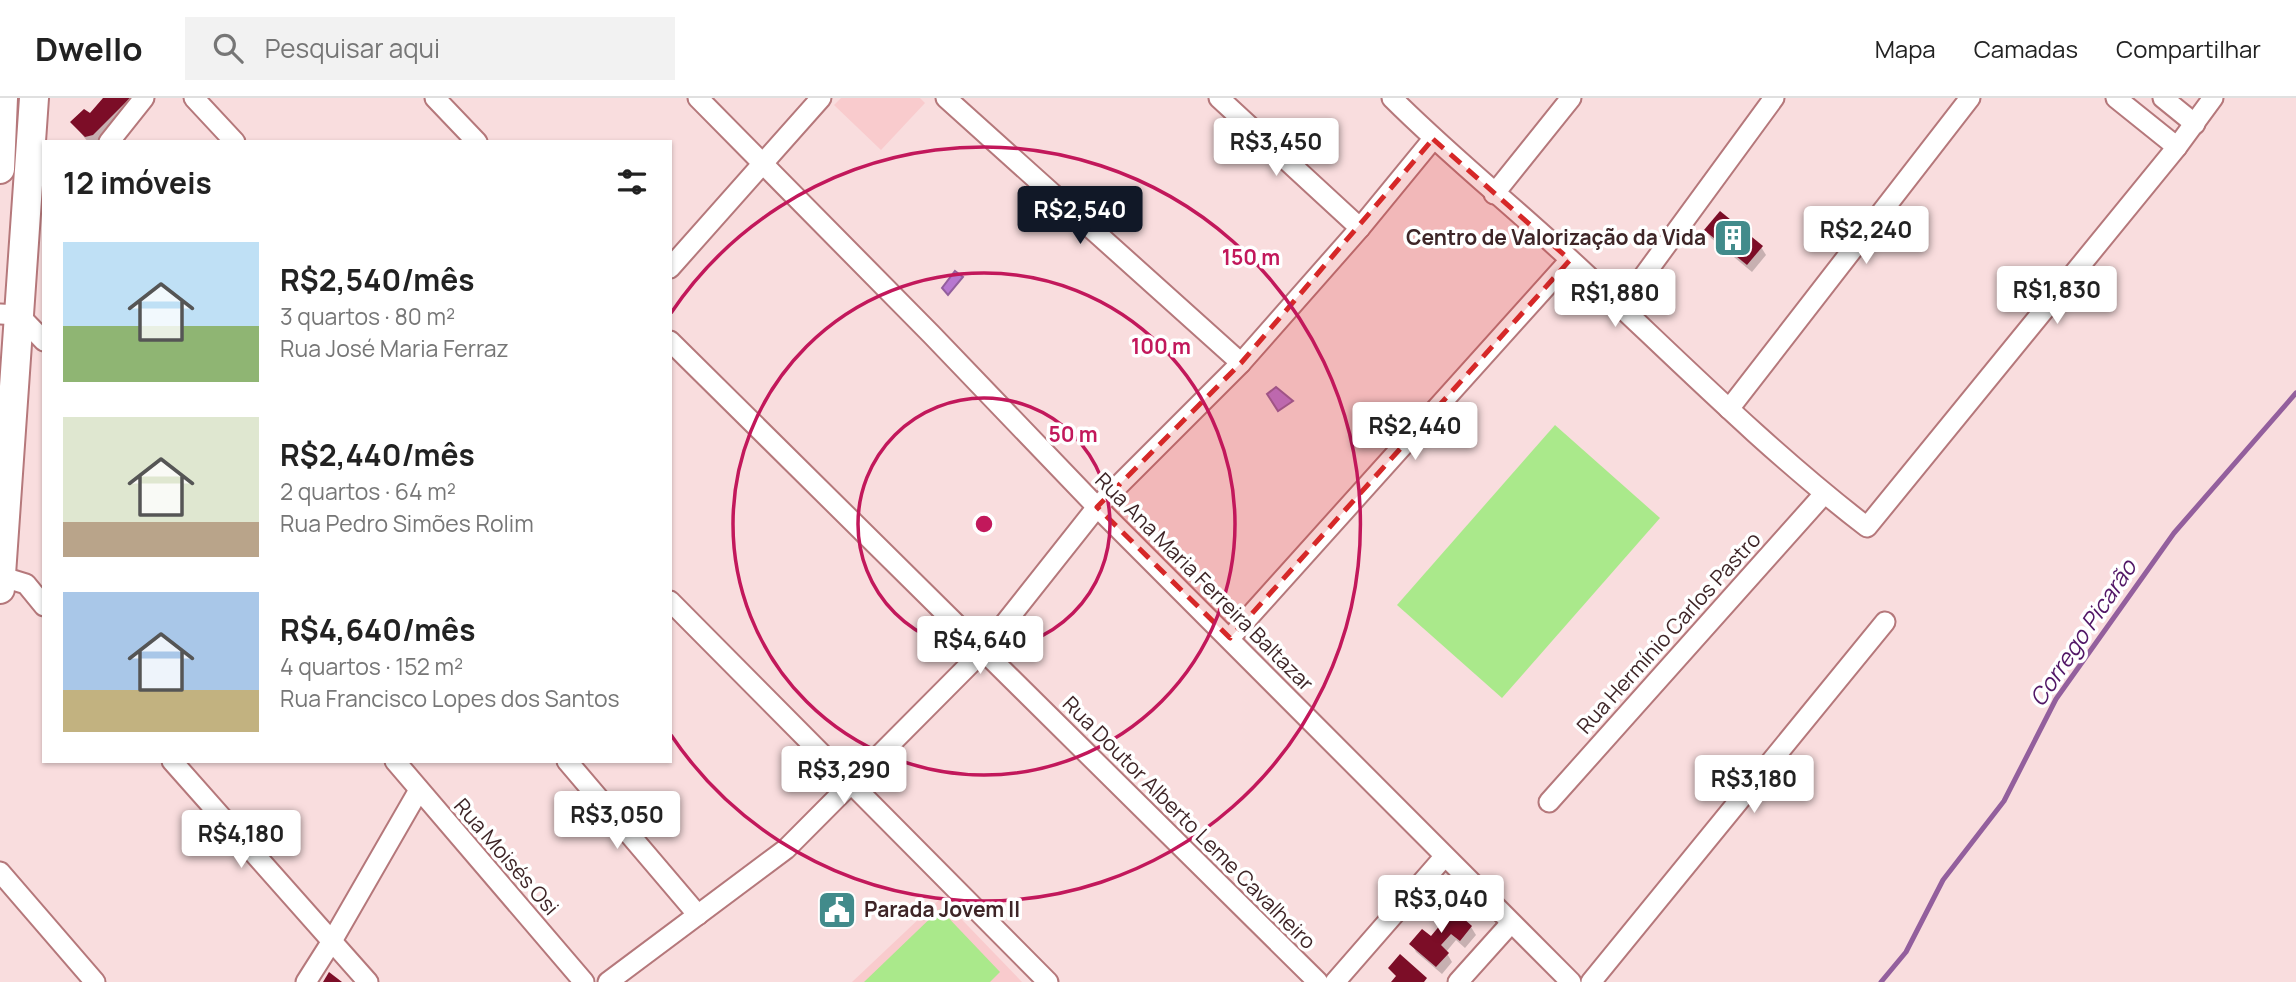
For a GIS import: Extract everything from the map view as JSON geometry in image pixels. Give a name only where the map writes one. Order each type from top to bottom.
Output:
[{"type":"main road","points":[[0,581],[9,315],[37,142],[34,98]]},
{"type":"main road","points":[[0,169],[2,111]]},
{"type":"street","points":[[111,140],[144,98]]},
{"type":"street","points":[[194,98],[233,140]]},
{"type":"street","points":[[435,98],[475,140]]},
{"type":"street","name":"Rua Ana Maria Ferreira Baltazar","points":[[698,98],[1097,507],[1571,982]]},
{"type":"street","points":[[672,266],[821,98]]},
{"type":"street","points":[[946,98],[1241,363]]},
{"type":"street","points":[[1219,98],[1360,228]]},
{"type":"street","points":[[1392,98],[1433,139],[1570,260],[1824,494],[1867,527],[2177,147],[2213,98]]},
{"type":"street","points":[[1494,194],[1570,98]]},
{"type":"street","points":[[1621,307],[1774,98]]},
{"type":"street","points":[[1730,409],[1970,98]]},
{"type":"street","points":[[2116,98],[2177,147]]},
{"type":"street","points":[[2164,98],[2195,124]]},
{"type":"street","points":[[2,111],[37,142]]},
{"type":"street","points":[[608,982],[786,849],[984,651],[1097,507],[1241,363],[1360,228],[1433,139]]},
{"type":"street","points":[[1230,638],[1570,260]]},
{"type":"street","points":[[9,315],[42,340]]},
{"type":"street","name":"Rua Doutor Alberto Leme Cavalheiro","points":[[672,343],[1318,982]]},
{"type":"street","name":"Rua Hermínio Carlos Pastro","points":[[1549,802],[1824,494]]},
{"type":"street","points":[[0,581],[26,584],[42,604]]},
{"type":"street","points":[[672,603],[1048,982]]},
{"type":"street","points":[[1591,982],[1885,622]]},
{"type":"street","name":"Rua Moisés Osi","points":[[397,763],[584,982]]},
{"type":"street","points":[[569,763],[698,915]]},
{"type":"street","points":[[178,765],[368,982]]},
{"type":"street","points":[[306,982],[332,942],[419,790]]},
{"type":"street","points":[[1335,982],[1444,857]]},
{"type":"street","points":[[0,872],[95,982]]},
{"type":"street","points":[[1458,982],[1511,923]]},
{"type":"highlighted area","points":[[1433,139],[1570,260],[1230,638],[1097,507],[1241,363]]},
{"type":"shaded area","points":[[841,98],[920,98],[925,103],[881,150],[834,105]]},
{"type":"shaded area","points":[[955,271],[963,277],[948,295],[942,288]]},
{"type":"shaded area","points":[[1276,387],[1293,401],[1278,411],[1267,394]]},
{"type":"shaded area","points":[[941,898],[1022,982],[852,982]]},
{"type":"green space","points":[[1555,425],[1660,518],[1502,698],[1397,605]]},
{"type":"green space","points":[[940,909],[1000,972],[990,982],[864,982]]},
{"type":"building","points":[[103,98],[130,98],[93,135],[85,137],[70,122],[84,109],[90,113]]},
{"type":"building","name":"Centro de Valorização da Vida","points":[[1720,211],[1763,246],[1747,265],[1704,230]]},
{"type":"building","points":[[1445,902],[1472,926],[1460,941],[1451,934],[1441,945],[1449,953],[1436,967],[1409,944],[1422,929],[1431,936],[1441,924],[1432,917]]},
{"type":"building","points":[[1400,954],[1427,978],[1424,982],[1391,982],[1396,976],[1388,968]]},
{"type":"building","points":[[329,972],[342,982],[323,982]]},
{"type":"waterway","name":"Corrego Picarão","points":[[1881,982],[1906,952],[1943,880],[2004,801],[2056,699],[2174,533],[2296,393]]},
{"type":"place","name":"Centro de Valorização da Vida","points":[[1733,238]]},
{"type":"place","name":"Parada Jovem II","points":[[837,910]]}]
